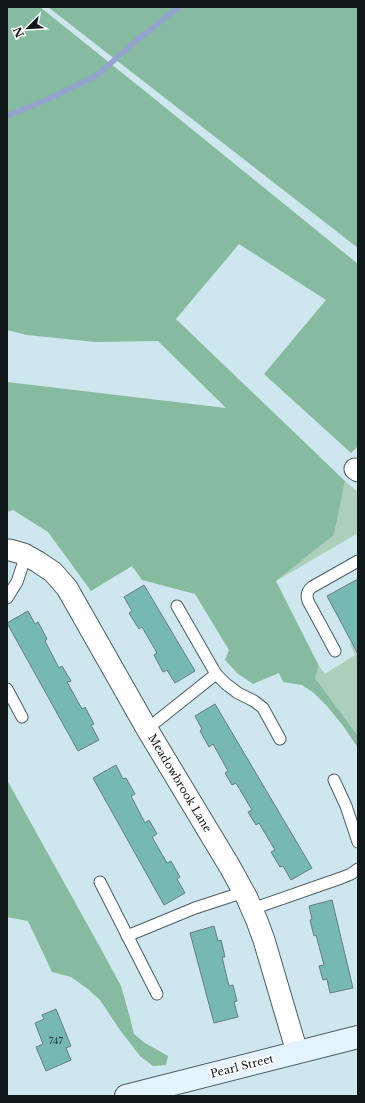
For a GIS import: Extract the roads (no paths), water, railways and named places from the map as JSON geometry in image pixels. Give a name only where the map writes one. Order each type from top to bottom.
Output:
[{"type":"main road","name":"Pearl Street","points":[[126,1096],[358,1037]]},
{"type":"street","name":"Meadowbrook Lane","points":[[18,553],[53,572],[67,588],[147,729],[248,901],[264,940],[298,1052]]},
{"type":"lane","points":[[7,598],[17,582],[18,553]]},
{"type":"lane","points":[[335,651],[308,601],[306,596],[307,592],[312,587],[358,561]]},
{"type":"lane","points":[[177,606],[216,674],[238,693],[254,701],[263,708],[280,739]]},
{"type":"lane","points":[[147,729],[216,674]]},
{"type":"lane","points":[[7,689],[22,717]]},
{"type":"lane","points":[[334,780],[346,806],[358,842]]},
{"type":"lane","points":[[127,936],[195,908],[248,901],[341,878],[358,869]]},
{"type":"lane","points":[[100,882],[157,994]]},
{"type":"waterway","points":[[7,116],[51,98],[96,76],[136,41],[179,7]]}]
